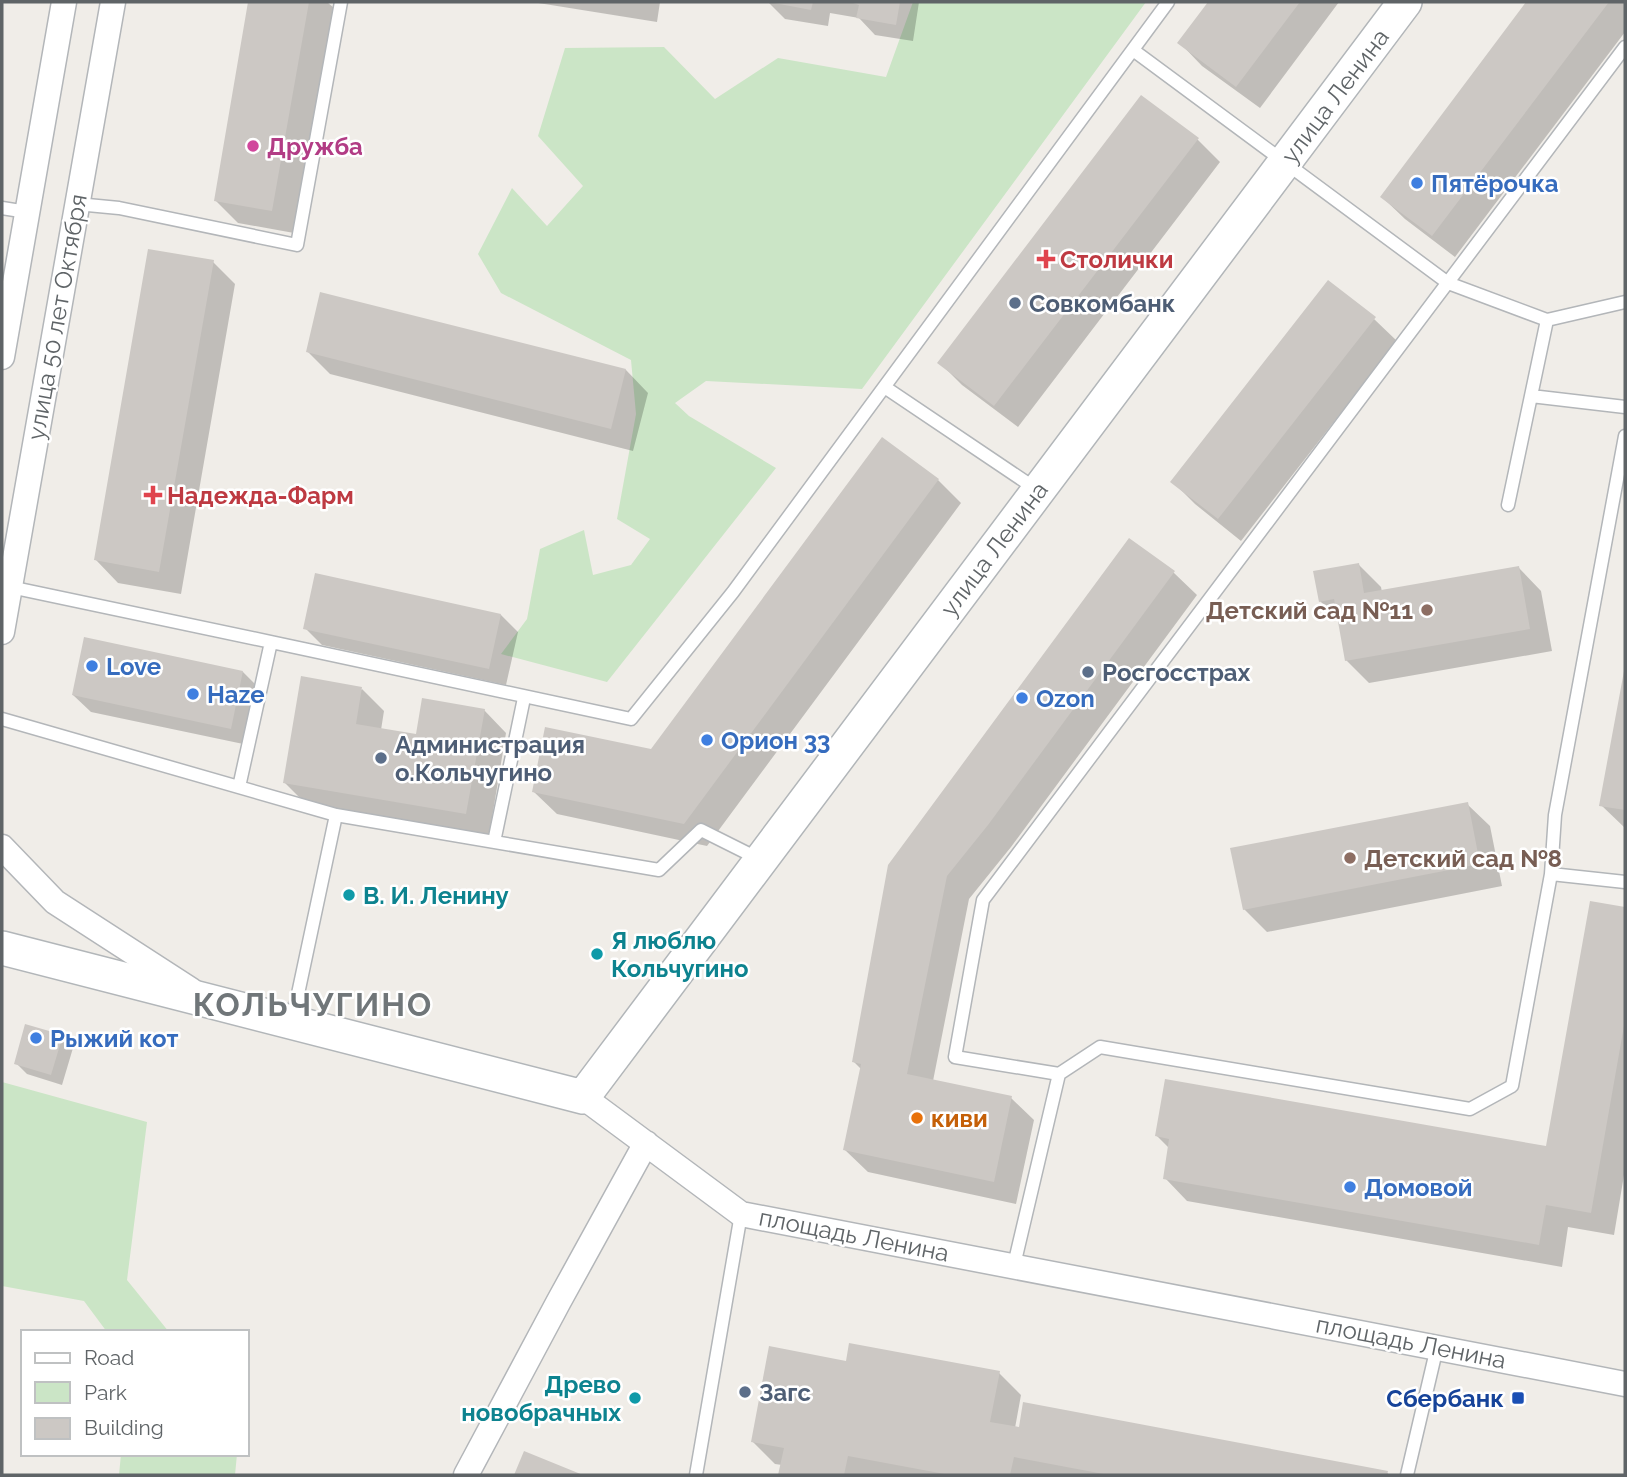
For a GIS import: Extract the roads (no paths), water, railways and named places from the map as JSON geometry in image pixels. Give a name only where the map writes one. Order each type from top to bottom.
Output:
[{"type":"main road","name":"улица Ленина","points":[[583,1097],[1405,2]]},
{"type":"main road","name":"площадь Ленина","points":[[2,948],[583,1097]]},
{"type":"street","name":"улица 50 лет Октября","points":[[2,357],[64,2]]},
{"type":"street","name":"улица 50 лет Октября","points":[[2,632],[113,2]]},
{"type":"street","points":[[2,847],[55,902],[206,1000]]},
{"type":"street","name":"площадь Ленина","points":[[583,1097],[741,1214],[1625,1384]]},
{"type":"street","points":[[471,1465],[646,1143]]},
{"type":"lane","points":[[77,204],[119,208],[297,245],[341,2]]},
{"type":"lane","points":[[10,587],[631,719],[733,592],[886,388],[1168,2]]},
{"type":"lane","points":[[1625,47],[984,900],[955,1057],[1059,1074],[1100,1047],[1470,1109],[1512,1086],[1551,874],[1555,815],[1625,436]]},
{"type":"lane","points":[[1133,50],[1447,283],[1547,320],[1625,302]]},
{"type":"lane","points":[[2,208],[27,212]]},
{"type":"lane","points":[[1508,505],[1547,320]]},
{"type":"lane","points":[[886,388],[1038,491]]},
{"type":"lane","points":[[1531,396],[1625,407]]},
{"type":"lane","points":[[239,787],[271,642]]},
{"type":"lane","points":[[494,842],[524,698]]},
{"type":"lane","points":[[2,719],[336,815],[659,870],[701,830],[760,860]]},
{"type":"lane","points":[[292,1023],[336,815]]},
{"type":"lane","points":[[1551,874],[1625,882]]},
{"type":"lane","points":[[1014,1265],[1059,1074]]},
{"type":"lane","points":[[696,1475],[741,1214]]},
{"type":"lane","points":[[1407,1475],[1437,1347]]},
{"type":"place","name":"Дружба","points":[[253,146]]},
{"type":"place","name":"Пятёрочка","points":[[1417,183]]},
{"type":"place","name":"Столички","points":[[1046,259]]},
{"type":"place","name":"Совкомбанк","points":[[1015,303]]},
{"type":"place","name":"Надежда-Фарм","points":[[153,495]]},
{"type":"place","name":"Детский сад №11","points":[[1427,610]]},
{"type":"place","name":"Love","points":[[92,666]]},
{"type":"place","name":"Росгосстрах","points":[[1088,672]]},
{"type":"place","name":"Haze","points":[[193,694]]},
{"type":"place","name":"Ozon","points":[[1022,698]]},
{"type":"place","name":"Орион 33","points":[[707,740]]},
{"type":"place","name":"Администрация о.Кольчугино","points":[[381,758]]},
{"type":"place","name":"Детский сад №8","points":[[1350,858]]},
{"type":"place","name":"В. И. Ленину","points":[[349,895]]},
{"type":"place","name":"Я люблю Кольчугино","points":[[597,954]]},
{"type":"place","name":"Рыжий кот","points":[[36,1038]]},
{"type":"place","name":"киви","points":[[917,1118]]},
{"type":"place","name":"Домовой","points":[[1350,1187]]},
{"type":"place","name":"Загс","points":[[745,1392]]},
{"type":"place","name":"Древо новобрачных","points":[[635,1398]]},
{"type":"place","name":"Сбербанк","points":[[1518,1398]]},
{"type":"district","name":"КОЛЬЧУГИНО","points":[[313,1004]]}]
